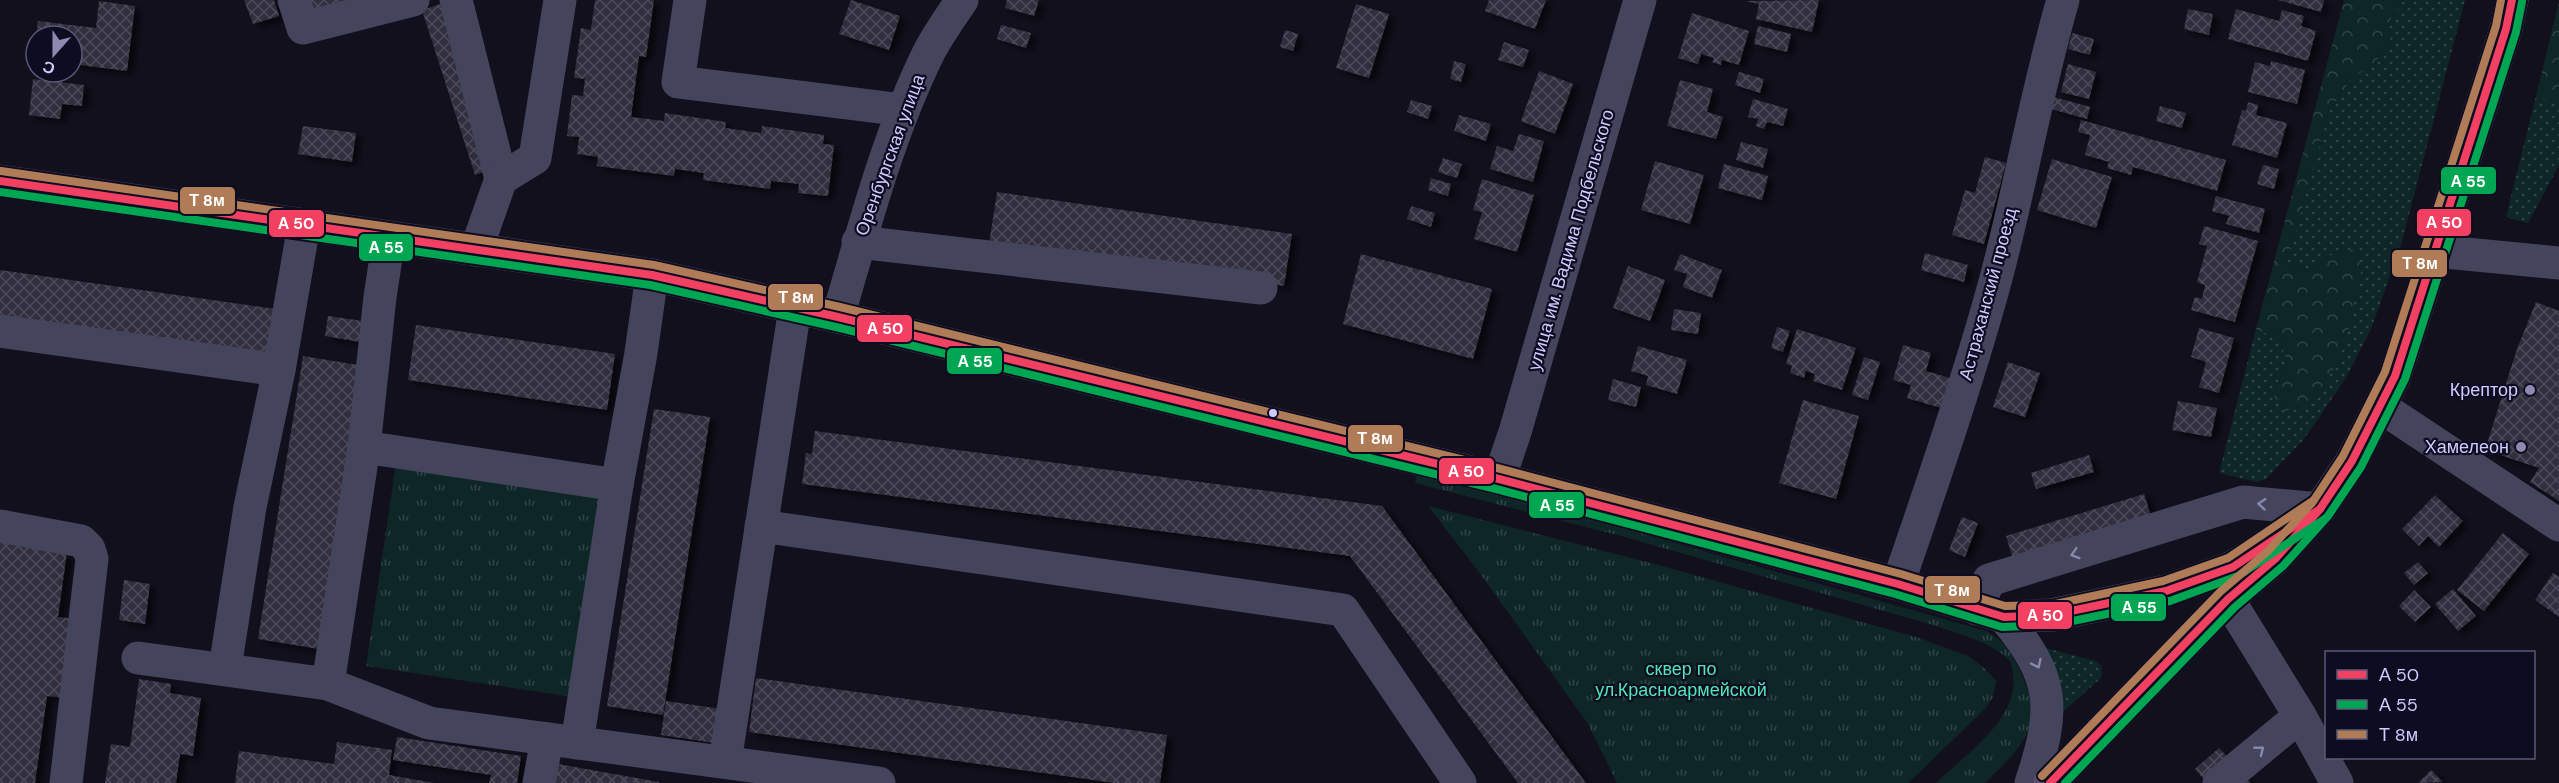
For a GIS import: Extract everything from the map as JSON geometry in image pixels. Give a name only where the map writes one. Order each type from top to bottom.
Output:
[{"type":"main road","points":[[2050,783],[2228,599],[2275,559],[2320,509],[2352,461],[2395,376],[2506,29],[2512,0]]},
{"type":"street","points":[[294,0],[303,28],[396,2]]},
{"type":"street","points":[[456,0],[501,179],[476,250]]},
{"type":"street","points":[[501,179],[535,158],[560,0]]},
{"type":"street","points":[[690,0],[678,82],[903,110]]},
{"type":"street","name":"Оренбургская улица","points":[[838,317],[858,242],[903,110],[929,52],[962,0]]},
{"type":"street","name":"улица им. Вадима Подбельского","points":[[1499,479],[1515,432],[1640,0]]},
{"type":"street","name":"Астраханский проезд","points":[[1898,584],[1946,441],[1995,281],[2046,58],[2063,0]]},
{"type":"street","points":[[0,181],[652,275],[838,317],[1499,479],[1898,584],[1990,613],[2052,615],[2166,591],[2233,567],[2320,509]]},
{"type":"street","points":[[225,668],[250,507],[279,370],[304,225]]},
{"type":"street","points":[[328,684],[364,447],[380,297],[389,237]]},
{"type":"street","points":[[858,242],[1261,288]]},
{"type":"street","points":[[2435,251],[2529,262],[2559,263]]},
{"type":"street","points":[[539,783],[562,741],[642,353],[652,275]]},
{"type":"street","points":[[725,762],[795,308]]},
{"type":"street","points":[[0,331],[279,370]]},
{"type":"street","points":[[2381,407],[2559,525]]},
{"type":"street","points":[[364,447],[616,485]]},
{"type":"street","points":[[2031,783],[2039,759],[2048,696],[2042,674],[2029,647],[1990,613],[1989,580],[2243,502],[2320,509]]},
{"type":"street","points":[[0,526],[81,541],[89,549],[92,559],[66,783]]},
{"type":"street","points":[[761,526],[1343,610],[1460,783]]},
{"type":"street","points":[[2228,599],[2300,716],[2337,783]]},
{"type":"street","points":[[138,658],[225,668],[328,684],[429,723],[725,762],[777,776],[867,782]]},
{"type":"street","points":[[2219,783],[2300,716]]},
{"type":"green space","points":[[2344,0],[2404,0],[2384,29],[2391,40],[2374,64],[2351,79],[2329,112],[2287,262],[2308,272],[2331,255],[2358,248],[2361,273],[2345,344],[2323,390],[2308,406],[2284,411],[2272,393],[2287,364],[2280,339],[2256,329]]},
{"type":"green space","points":[[2404,0],[2465,0],[2401,245],[2371,329],[2346,378],[2304,439],[2266,479],[2257,482],[2219,473],[2256,329],[2280,339],[2287,364],[2272,393],[2284,411],[2331,255],[2308,272],[2287,262],[2329,112],[2351,79],[2374,64],[2391,40],[2384,29]]},
{"type":"green space","points":[[2559,2],[2559,105],[2536,96]]},
{"type":"green space","points":[[2536,96],[2559,105],[2559,165],[2528,223],[2506,217]]},
{"type":"green space","points":[[397,457],[611,490],[580,698],[366,666]]},
{"type":"green space","points":[[1417,475],[1621,528],[1986,631],[2007,649],[2021,673],[2031,708],[2031,722],[2027,734],[2010,758],[1985,783],[1936,783],[1988,735],[2008,706],[2013,691],[2012,666],[2000,652],[1940,627],[1621,536],[1415,483]]},
{"type":"green space","name":"сквер по ул.Красноармейской","points":[[1428,506],[1655,564],[1919,638],[1968,656],[1984,668],[1996,681],[1993,697],[1985,709],[1908,783],[1617,783],[1588,724],[1479,572]]},
{"type":"green space","points":[[2035,645],[2095,661],[2102,666],[2101,678],[2056,718],[2060,695],[2058,678]]},
{"type":"building","points":[[244,0],[274,0],[279,16],[253,24]]},
{"type":"building","points":[[308,0],[358,0],[314,16]]},
{"type":"building","points":[[595,0],[654,0],[646,57],[639,56],[631,117],[664,121],[665,113],[726,122],[725,128],[761,133],[762,126],[824,135],[823,144],[834,145],[828,196],[798,193],[799,184],[771,181],[770,189],[703,180],[704,173],[675,169],[674,176],[597,166],[598,157],[577,154],[579,137],[567,136],[572,95],[583,96],[585,79],[574,78],[581,28],[591,30]]},
{"type":"building","points":[[851,0],[900,16],[889,50],[839,34]]},
{"type":"building","points":[[1007,0],[1039,0],[1034,16],[1005,8]]},
{"type":"building","points":[[1489,0],[1546,0],[1535,29],[1485,11]]},
{"type":"building","points":[[1819,0],[1812,32],[1756,19],[1759,4],[1745,1]]},
{"type":"building","points":[[2278,0],[2324,0],[2321,12]]},
{"type":"building","points":[[99,1],[135,6],[127,71],[84,66],[84,27],[96,28]]},
{"type":"building","points":[[447,2],[500,167],[475,175],[422,10]]},
{"type":"building","points":[[1356,4],[1389,14],[1369,78],[1336,68]]},
{"type":"building","points":[[2188,9],[2213,14],[2209,35],[2184,29]]},
{"type":"building","points":[[2236,9],[2279,21],[2282,10],[2304,16],[2301,26],[2316,31],[2308,61],[2228,39]]},
{"type":"building","points":[[1692,13],[1749,31],[1739,65],[1722,60],[1721,65],[1712,62],[1714,58],[1701,54],[1698,64],[1678,58]]},
{"type":"building","points":[[38,21],[63,24],[38,24]]},
{"type":"building","points":[[1001,25],[1031,33],[1026,48],[997,39]]},
{"type":"building","points":[[1758,26],[1791,34],[1787,52],[1754,44]]},
{"type":"building","points":[[1285,30],[1298,34],[1293,51],[1280,47]]},
{"type":"building","points":[[2072,33],[2094,39],[2090,55],[2068,49]]},
{"type":"building","points":[[1504,42],[1529,50],[1523,67],[1498,60]]},
{"type":"building","points":[[1454,61],[1466,64],[1461,82],[1450,79]]},
{"type":"building","points":[[2271,61],[2305,70],[2297,104],[2248,92],[2255,62],[2270,66]]},
{"type":"building","points":[[2068,64],[2096,72],[2089,99],[2061,92]]},
{"type":"building","points":[[1539,71],[1573,84],[1555,134],[1521,121]]},
{"type":"building","points":[[1739,72],[1764,79],[1760,93],[1735,85]]},
{"type":"building","points":[[1680,80],[1713,89],[1707,112],[1723,117],[1716,139],[1667,126]]},
{"type":"building","points":[[32,84],[84,85],[82,106],[62,104],[60,119],[29,115]]},
{"type":"building","points":[[2054,97],[2090,107],[2087,119],[2051,109]]},
{"type":"building","points":[[1753,99],[1788,109],[1783,126],[1767,122],[1764,129],[1756,126],[1758,119],[1748,117]]},
{"type":"building","points":[[1411,100],[1432,106],[1428,119],[1407,112]]},
{"type":"building","points":[[2248,102],[2258,105],[2256,115],[2287,123],[2277,158],[2232,145],[2242,110],[2246,111]]},
{"type":"building","points":[[2160,106],[2186,113],[2182,128],[2156,121]]},
{"type":"building","points":[[1459,115],[1491,124],[1486,141],[1454,131]]},
{"type":"building","points":[[2081,120],[2226,160],[2217,191],[2133,167],[2131,175],[2107,168],[2109,162],[2085,155],[2090,135],[2078,132]]},
{"type":"building","points":[[303,126],[356,133],[352,162],[298,154]]},
{"type":"building","points":[[1519,134],[1544,141],[1533,182],[1490,169],[1497,146],[1513,151]]},
{"type":"building","points":[[1741,142],[1768,149],[1763,168],[1736,160]]},
{"type":"building","points":[[1985,157],[2006,163],[1984,244],[1952,235],[1965,190],[1975,193]]},
{"type":"building","points":[[1443,158],[1462,164],[1457,178],[1438,172]]},
{"type":"building","points":[[2052,159],[2112,177],[2096,228],[2037,210]]},
{"type":"building","points":[[1655,161],[1704,175],[1690,224],[1641,210]]},
{"type":"building","points":[[1724,164],[1768,176],[1762,200],[1718,188]]},
{"type":"building","points":[[2263,165],[2279,169],[2274,189],[2257,184]]},
{"type":"building","points":[[1431,178],[1451,184],[1448,196],[1428,190]]},
{"type":"building","points":[[1482,179],[1534,195],[1517,252],[1474,239],[1482,212],[1473,210]]},
{"type":"building","points":[[997,192],[1292,234],[1284,286],[989,244]]},
{"type":"building","points":[[2216,196],[2265,209],[2259,233],[2226,224],[2229,216],[2212,211]]},
{"type":"building","points":[[1411,206],[1435,213],[1431,227],[1407,219]]},
{"type":"building","points":[[2204,226],[2258,241],[2235,322],[2191,310],[2195,297],[2202,299],[2205,285],[2197,282],[2207,246],[2199,244]]},
{"type":"building","points":[[1925,253],[1968,265],[1964,282],[1921,270]]},
{"type":"building","points":[[1361,254],[1492,289],[1473,359],[1343,324]]},
{"type":"building","points":[[1680,254],[1722,270],[1712,298],[1683,287],[1687,274],[1674,270]]},
{"type":"building","points":[[1628,266],[1665,280],[1650,321],[1613,308]]},
{"type":"building","points":[[0,270],[276,309],[268,363],[0,325]]},
{"type":"building","points":[[2536,302],[2559,311],[2559,501],[2530,482],[2539,468],[2485,450],[2517,349]]},
{"type":"building","points":[[1674,309],[1701,313],[1698,334],[1671,330]]},
{"type":"building","points":[[328,316],[363,321],[360,342],[325,336]]},
{"type":"building","points":[[416,325],[615,354],[607,410],[408,380]]},
{"type":"building","points":[[1777,327],[1790,331],[1783,352],[1771,348]]},
{"type":"building","points":[[2199,328],[2234,338],[2219,393],[2199,387],[2206,362],[2191,357]]},
{"type":"building","points":[[1797,329],[1856,348],[1842,390],[1813,381],[1815,374],[1806,371],[1804,378],[1790,373],[1792,366],[1786,364]]},
{"type":"building","points":[[1903,345],[1931,353],[1926,371],[1950,378],[1941,408],[1907,398],[1911,385],[1893,380]]},
{"type":"building","points":[[1638,346],[1687,360],[1677,394],[1646,385],[1648,376],[1631,371]]},
{"type":"building","points":[[303,356],[364,366],[319,649],[258,639]]},
{"type":"building","points":[[1864,357],[1880,362],[1868,400],[1852,395]]},
{"type":"building","points":[[2008,362],[2040,373],[2025,417],[1993,407]]},
{"type":"building","points":[[1613,379],[1641,387],[1636,407],[1608,400]]},
{"type":"building","points":[[1803,400],[1859,416],[1836,499],[1779,483]]},
{"type":"building","points":[[2178,401],[2217,408],[2211,437],[2172,430]]},
{"type":"building","points":[[654,409],[710,417],[663,715],[607,706]]},
{"type":"building","points":[[815,431],[1382,506],[1586,783],[1518,783],[1350,556],[802,484],[806,453],[812,454]]},
{"type":"building","points":[[2089,455],[2094,472],[2036,489],[2031,473]]},
{"type":"building","points":[[2144,494],[2152,519],[2014,562],[2006,536]]},
{"type":"building","points":[[2435,495],[2463,521],[2439,547],[2428,536],[2419,546],[2402,529]]},
{"type":"building","points":[[1962,517],[1978,523],[1965,557],[1949,550]]},
{"type":"building","points":[[2503,533],[2529,554],[2484,611],[2457,590]]},
{"type":"building","points":[[0,542],[67,552],[58,617],[76,619],[65,698],[47,696],[35,783],[0,783]]},
{"type":"building","points":[[2418,562],[2428,573],[2414,585],[2404,573]]},
{"type":"building","points":[[2553,573],[2559,577],[2559,617],[2535,600]]},
{"type":"building","points":[[124,580],[150,584],[145,624],[119,620]]},
{"type":"building","points":[[2453,589],[2476,616],[2458,631],[2435,604]]},
{"type":"building","points":[[2414,590],[2431,607],[2415,622],[2399,606]]},
{"type":"building","points":[[756,678],[1167,735],[1160,783],[1115,783],[749,732]]},
{"type":"building","points":[[139,679],[171,684],[170,693],[201,698],[193,756],[180,754],[176,783],[105,783],[111,744],[130,747]]},
{"type":"building","points":[[666,701],[721,709],[715,743],[661,735]]},
{"type":"building","points":[[397,737],[521,756],[517,783],[489,783],[491,775],[393,760]]},
{"type":"building","points":[[337,742],[392,750],[389,775],[434,783],[235,783],[239,751],[334,764]]},
{"type":"building","points":[[2219,748],[2251,783],[2207,783],[2195,769]]},
{"type":"building","points":[[558,764],[659,782],[659,783],[555,783]]},
{"type":"building","points":[[2431,770],[2443,782],[2418,783]]},
{"type":"transit line","points":[[2042,776],[2220,592],[2268,551],[2312,503],[2343,456],[2385,372],[2496,26],[2501,0]]},
{"type":"transit line","points":[[2050,783],[2228,599],[2275,559],[2320,509],[2352,461],[2395,376],[2506,29],[2512,0]]},
{"type":"transit line","points":[[2065,783],[2235,607],[2283,566],[2328,516],[2361,467],[2405,379],[2516,32],[2522,2]]},
{"type":"transit line","points":[[1,171],[654,265],[840,307],[1501,469],[1901,574],[2005,606],[2051,605],[2163,581],[2228,558],[2314,500]]},
{"type":"transit line","points":[[0,181],[652,275],[838,317],[1499,479],[1898,584],[2004,617],[2052,615],[2166,591],[2233,567],[2320,509]]},
{"type":"transit line","points":[[0,192],[650,285],[836,327],[1496,489],[1895,594],[2002,627],[2053,625],[2170,601],[2238,576],[2326,518]]},
{"type":"place","name":"Крептор","points":[[2530,390]]},
{"type":"place","name":"Хамелеон","points":[[2521,447]]}]
